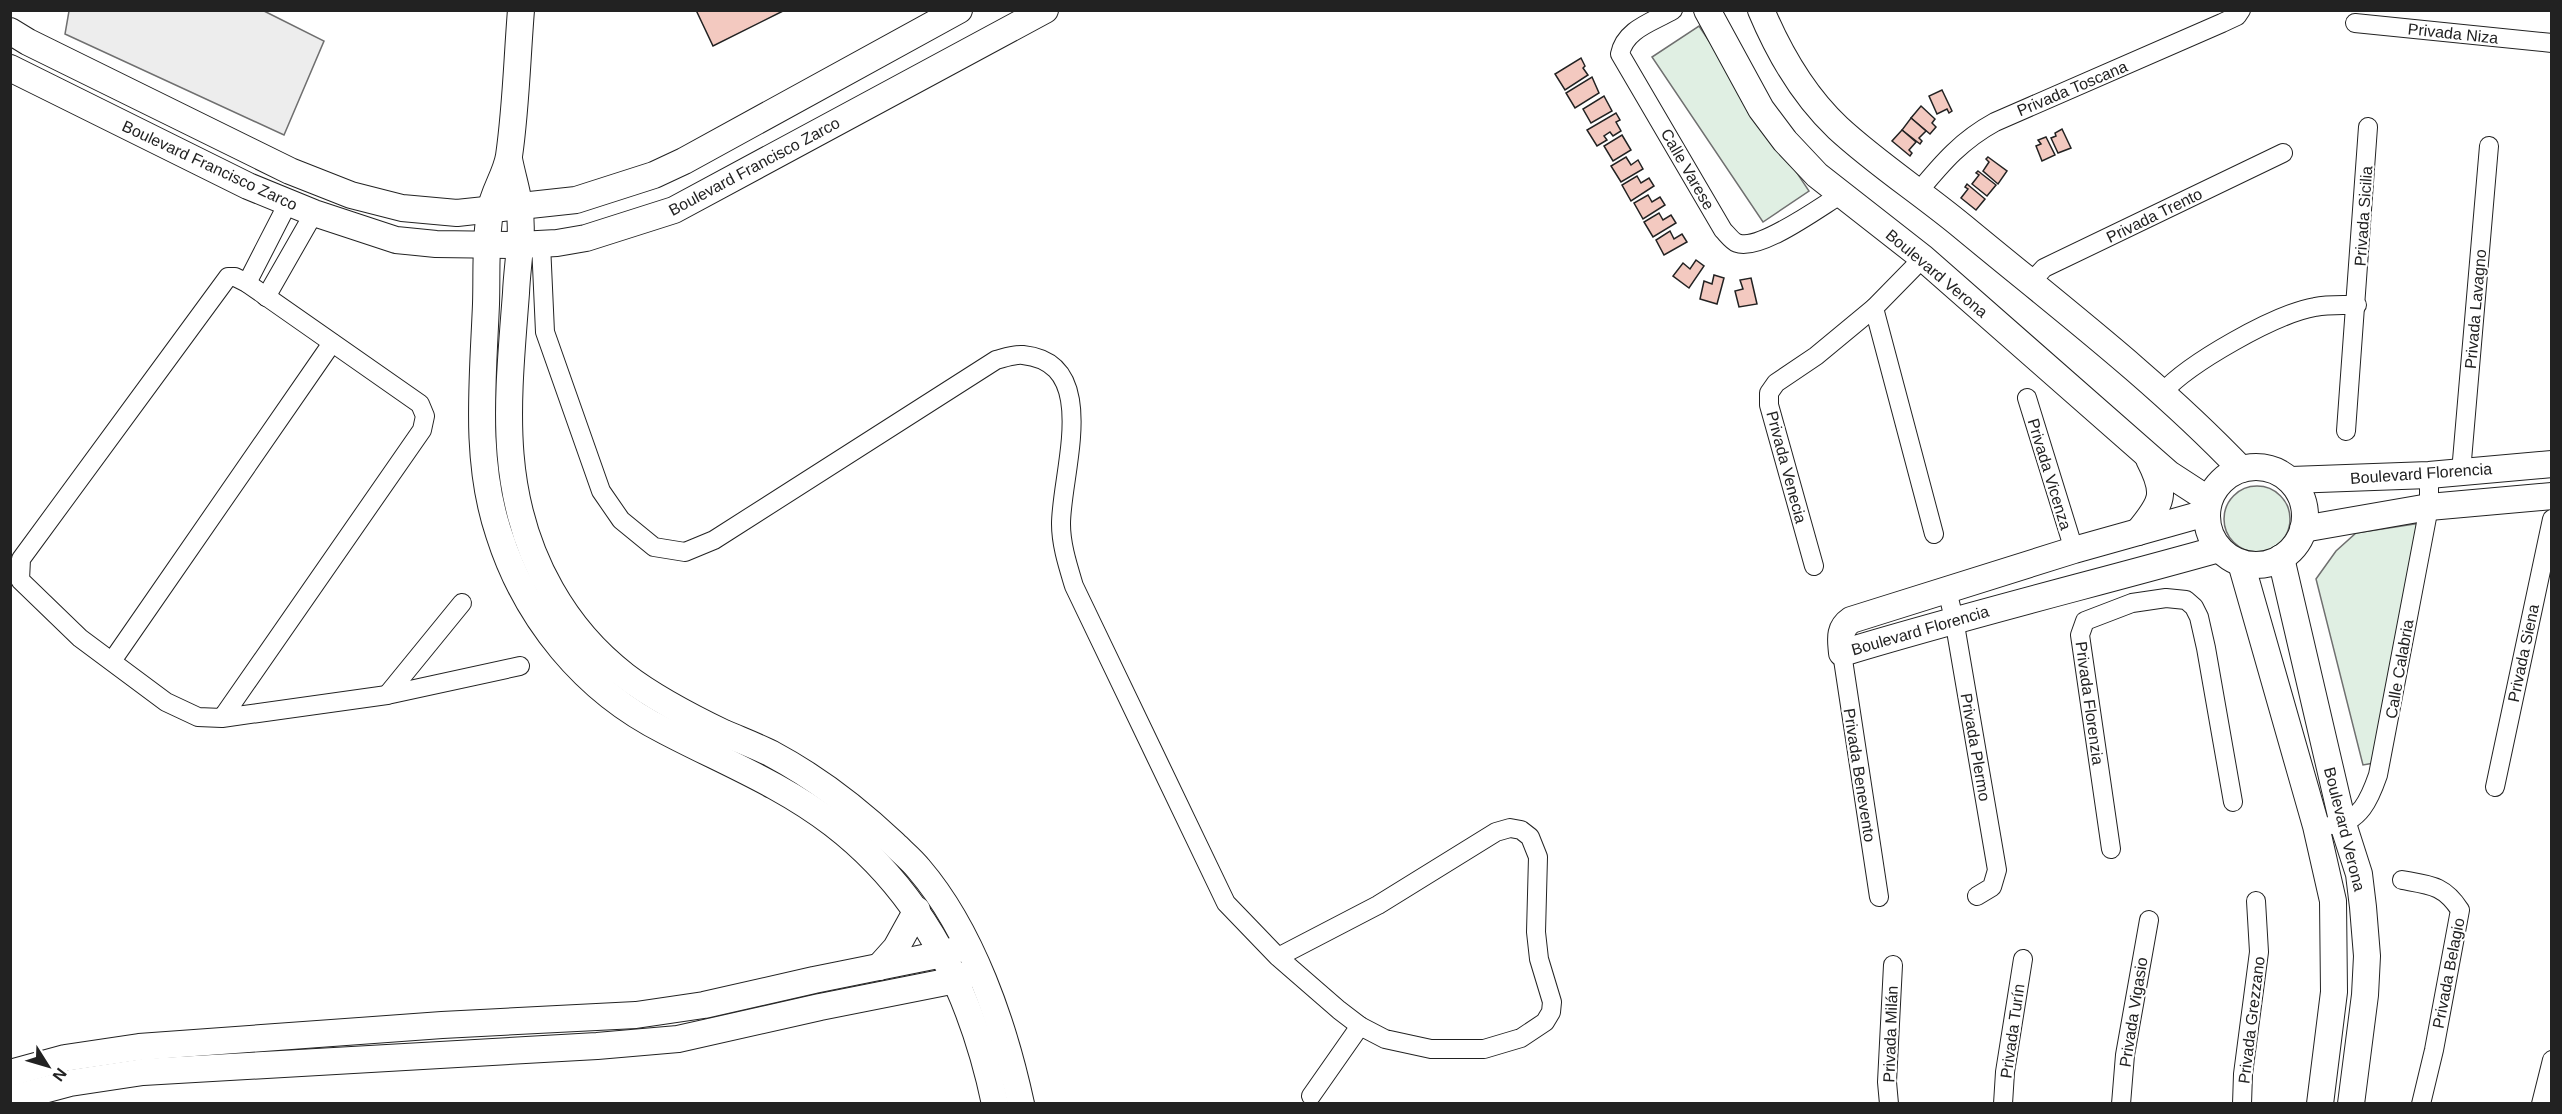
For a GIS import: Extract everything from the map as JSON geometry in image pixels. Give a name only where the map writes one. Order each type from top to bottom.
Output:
[{"type":"street","points":[[521,10],[505,209],[488,245],[482,439],[487,484],[499,535],[528,600],[554,642],[616,703],[661,730],[760,777],[833,824],[867,854],[917,910],[943,954],[967,974],[1001,1025],[1021,1104]]},
{"type":"street","name":"Boulevard Francisco Zarco","points":[[10,30],[49,52],[290,171],[351,195],[402,208],[457,213],[576,200],[654,175],[684,161],[959,10]]},
{"type":"street","name":"Boulevard Francisco Zarco","points":[[10,68],[248,186],[314,213],[396,240],[530,245],[586,238],[674,210],[1045,10]]},
{"type":"street","name":"Calle Varese","points":[[1673,10],[1629,34],[1622,43],[1620,54],[1723,230],[1736,243],[1750,244],[1765,240],[1840,195]]},
{"type":"street","name":"Boulevard Verona","points":[[1707,10],[1761,109],[1785,141],[1840,195],[1923,258],[2208,506]]},
{"type":"street","points":[[1761,10],[1773,38],[1797,79],[1837,127],[1918,190],[2162,393],[2241,469]]},
{"type":"street","name":"Privada Toscana","points":[[1918,190],[1962,142],[1974,133],[2222,23],[2237,16],[2241,10]]},
{"type":"street","name":"Privada Niza","points":[[2355,23],[2552,43]]},
{"type":"street","name":"Privada Sicilia","points":[[2346,431],[2357,304],[2368,127]]},
{"type":"street","name":"Privada Lavagno","points":[[2461,472],[2489,146]]},
{"type":"street","name":"Privada Trento","points":[[2030,283],[2044,268],[2283,153]]},
{"type":"street","points":[[247,283],[288,203]]},
{"type":"street","points":[[505,209],[530,245],[545,332],[601,491],[621,520],[654,547],[685,552],[714,540],[996,360],[1021,354],[1042,360],[1060,372],[1068,388],[1072,431],[1061,526],[1065,555],[1074,586],[1226,903],[1278,957],[1360,1026],[1385,1039],[1431,1048],[1484,1049],[1521,1038],[1545,1022],[1551,1012],[1552,1002],[1539,959],[1536,932],[1538,857],[1530,837],[1521,830],[1510,828],[1496,832],[1378,905],[1278,957]]},
{"type":"street","points":[[266,297],[314,213]]},
{"type":"street","points":[[530,245],[508,430],[512,480],[523,527],[550,588],[574,626],[631,682],[673,708],[771,754],[849,804],[919,869],[951,916],[966,945],[967,974],[977,1033],[995,1104]]},
{"type":"street","name":"Privada Venecia","points":[[1814,566],[1769,405],[1769,393],[1776,383],[1816,356],[1874,308],[1923,258]]},
{"type":"street","points":[[222,718],[422,430],[425,416],[420,404],[247,283],[235,277],[228,277],[223,280],[21,559],[20,580],[80,638],[166,702],[198,717],[222,718],[387,694],[520,666]]},
{"type":"street","points":[[2162,393],[2172,381],[2231,343],[2288,315],[2316,306],[2357,304]]},
{"type":"street","points":[[1874,308],[1935,534]]},
{"type":"street","points":[[112,661],[332,343]]},
{"type":"street","name":"Privada Vicenza","points":[[2027,398],[2074,550]]},
{"type":"street","points":[[2138,532],[2157,508],[2161,499],[2159,479],[2148,456]]},
{"type":"street","name":"Boulevard Florencia","points":[[2291,480],[2429,475],[2552,464]]},
{"type":"street","points":[[2258,466],[2276,470],[2291,480],[2301,495],[2305,512],[2303,529],[2295,546],[2281,558],[2268,564],[2254,565],[2241,563],[2219,549],[2208,527],[2208,506],[2216,486],[2227,476],[2241,469],[2258,466]]},
{"type":"street","name":"Calle Calabria","points":[[2343,824],[2363,809],[2378,775],[2429,507],[2429,475]]},
{"type":"street","name":"Boulevard Florencia","points":[[2303,529],[2429,507],[2552,496]]},
{"type":"street","name":"Boulevard Florencia","points":[[2208,506],[2138,532],[1851,620],[1845,624],[1841,633],[1842,653],[1954,619],[2124,576],[2219,549]]},
{"type":"street","name":"Privada Siena","points":[[2496,787],[2552,519]]},
{"type":"street","name":"Boulevard Verona","points":[[2281,558],[2343,824],[2359,874],[2367,956],[2362,1033],[2351,1104]]},
{"type":"street","name":"Boulevard Verona","points":[[2241,563],[2316,826],[2333,901],[2334,993],[2320,1104]]},
{"type":"street","points":[[2124,576],[2132,603]]},
{"type":"street","name":"Privada Plermo","points":[[1947,590],[1997,870],[1997,879],[1992,886],[1977,896]]},
{"type":"street","name":"Privada Florenzia","points":[[2111,849],[2080,635],[2085,621],[2132,603],[2176,597],[2186,600],[2194,607],[2199,617],[2233,802]]},
{"type":"street","points":[[387,694],[462,603]]},
{"type":"street","name":"Privada Benevento","points":[[1842,653],[1879,897]]},
{"type":"street","points":[[2316,826],[2343,824]]},
{"type":"street","name":"Privada Belagio","points":[[2402,880],[2433,885],[2451,896],[2460,910],[2434,1050],[2421,1104]]},
{"type":"street","name":"Privada Grezzano","points":[[2242,1104],[2243,1074],[2259,952],[2256,901]]},
{"type":"street","points":[[879,967],[896,948],[917,910]]},
{"type":"street","name":"Privada Vigasio","points":[[2121,1104],[2125,1055],[2149,920]]},
{"type":"street","points":[[10,1073],[65,1058],[139,1047],[442,1025],[636,1016],[704,1005],[943,954],[966,945]]},
{"type":"street","name":"Privada Turín","points":[[2003,1104],[2005,1072],[2023,959]]},
{"type":"street","name":"Privada Milán","points":[[1889,1104],[1887,1082],[1893,965]]},
{"type":"street","points":[[10,1099],[70,1083],[142,1072],[597,1046],[678,1039],[967,974]]},
{"type":"street","points":[[1311,1096],[1360,1026]]},
{"type":"street","points":[[2541,1104],[2552,1060]]},
{"type":"green space","points":[[1699,26],[1809,191],[1763,222],[1652,57]]},
{"type":"green space","points":[[2257,486],[2269,489],[2280,496],[2287,507],[2290,519],[2287,531],[2280,542],[2269,549],[2257,552],[2245,549],[2234,542],[2227,531],[2224,519],[2227,507],[2234,496],[2245,489]]},
{"type":"green space","points":[[2421,523],[2374,763],[2363,765],[2316,579],[2336,551],[2356,533]]},
{"type":"shaded area","points":[[69,11],[264,11],[324,41],[284,135],[65,34]]},
{"type":"building","points":[[696,10],[785,10],[713,46]]},
{"type":"building","points":[[1581,58],[1585,66],[1583,68],[1588,75],[1565,90],[1555,74]]},
{"type":"building","points":[[1592,77],[1599,93],[1575,108],[1566,93]]},
{"type":"building","points":[[1942,90],[1952,111],[1949,113],[1947,109],[1937,114],[1929,96]]},
{"type":"building","points":[[1604,96],[1612,111],[1591,123],[1583,109]]},
{"type":"building","points":[[1921,106],[1935,119],[1932,123],[1936,127],[1930,134],[1911,118]]},
{"type":"building","points":[[1616,113],[1620,120],[1616,122],[1621,131],[1613,136],[1610,132],[1604,136],[1607,140],[1597,146],[1587,130]]},
{"type":"building","points":[[1911,118],[1926,131],[1919,138],[1922,141],[1920,144],[1902,130]]},
{"type":"building","points":[[2062,129],[2071,148],[2058,153],[2051,138]]},
{"type":"building","points":[[1902,130],[1916,142],[1909,150],[1912,153],[1910,156],[1892,141]]},
{"type":"building","points":[[1622,135],[1631,150],[1613,161],[1604,146]]},
{"type":"building","points":[[2046,137],[2055,155],[2042,161],[2036,146],[2041,144],[2038,140]]},
{"type":"building","points":[[1626,157],[1631,165],[1638,160],[1643,169],[1621,182],[1611,166]]},
{"type":"building","points":[[1988,157],[2007,171],[1998,184],[1983,171],[1989,162],[1986,159]]},
{"type":"building","points":[[1978,171],[1996,185],[1987,196],[1972,184],[1979,175],[1976,173]]},
{"type":"building","points":[[1637,176],[1641,183],[1649,178],[1654,186],[1631,201],[1622,185]]},
{"type":"building","points":[[1967,184],[1985,199],[1976,210],[1961,198],[1968,189],[1965,187]]},
{"type":"building","points":[[1648,195],[1652,202],[1660,197],[1665,205],[1643,219],[1634,203]]},
{"type":"building","points":[[1659,213],[1663,220],[1671,215],[1676,223],[1653,237],[1644,222]]},
{"type":"building","points":[[1670,231],[1674,239],[1682,234],[1687,242],[1664,255],[1656,240]]},
{"type":"building","points":[[1696,260],[1704,266],[1689,288],[1673,276],[1683,263],[1690,269]]},
{"type":"building","points":[[1714,275],[1724,278],[1717,304],[1700,299],[1704,281],[1712,284]]},
{"type":"building","points":[[1751,278],[1757,304],[1739,307],[1735,291],[1743,289],[1740,280]]}]
